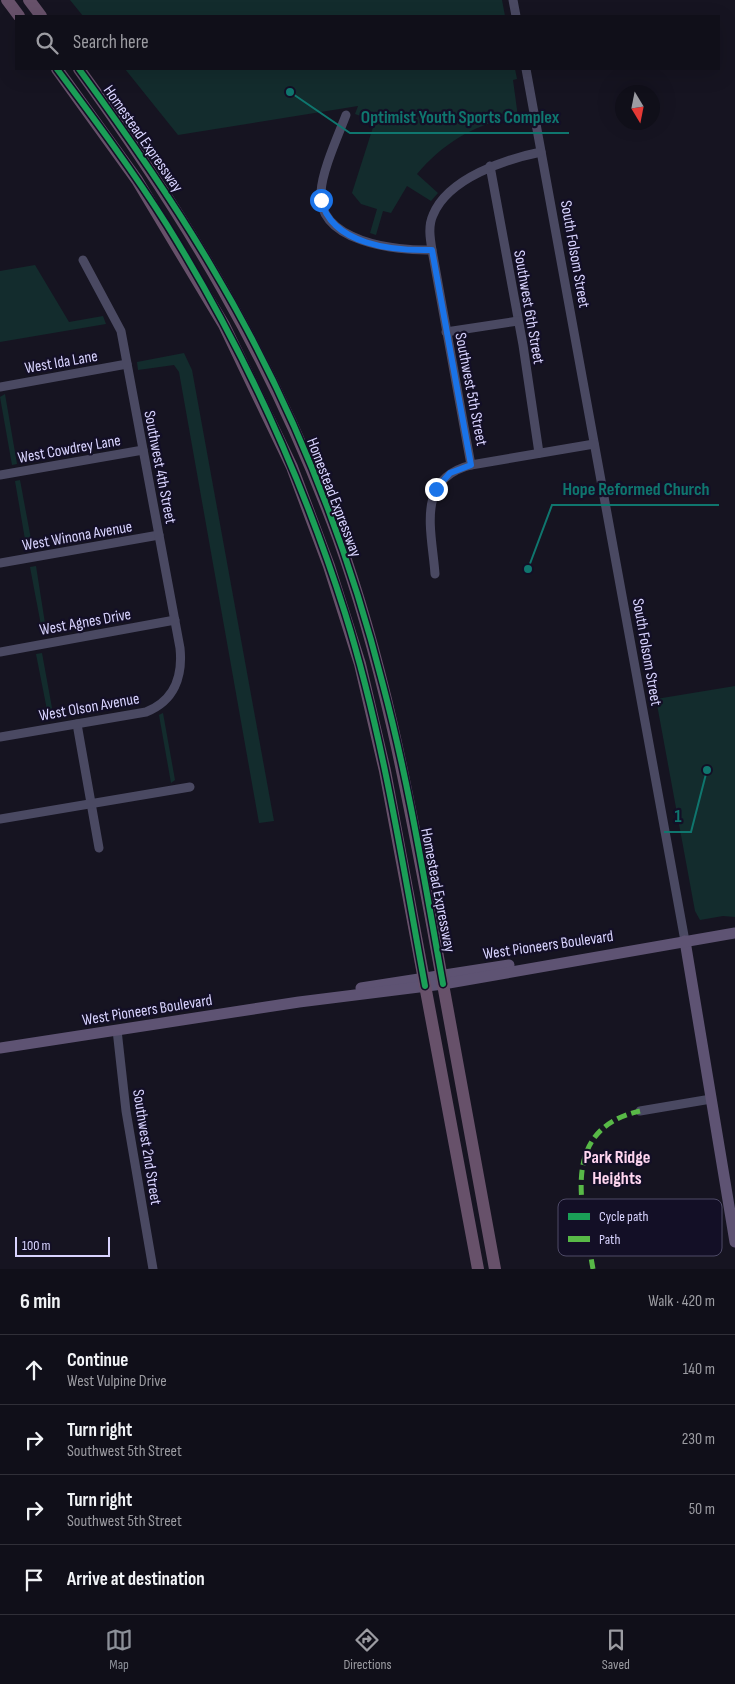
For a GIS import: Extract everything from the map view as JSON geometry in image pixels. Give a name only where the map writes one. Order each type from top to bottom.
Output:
[{"type":"highway","points":[[7,0],[18,15]]},
{"type":"highway","points":[[29,0],[40,15]]},
{"type":"highway","name":"Homestead Expressway","points":[[58,70],[137,180],[191,266],[248,372],[294,474],[345,613],[367,691],[385,771],[478,1269]]},
{"type":"highway","name":"Homestead Expressway","points":[[80,70],[156,176],[216,275],[276,389],[319,487],[354,586],[383,684],[406,784],[496,1269]]},
{"type":"main road","name":"West Pioneers Boulevard","points":[[0,1048],[735,933]]},
{"type":"main road","name":"South Folsom Street","points":[[685,941],[735,1242]]},
{"type":"street","points":[[513,0],[516,15]]},
{"type":"street","name":"South Folsom Street","points":[[526,70],[685,941]]},
{"type":"street","points":[[346,115],[321,192],[321,200],[327,218],[345,233],[365,241],[404,250],[432,250]]},
{"type":"street","name":"Southwest 5th Street","points":[[435,574],[431,502],[436,489],[446,476],[454,470],[471,465],[446,332],[430,228],[437,207],[463,182],[490,166],[509,159],[541,152]]},
{"type":"street","name":"Southwest 6th Street","points":[[490,166],[518,321],[539,453]]},
{"type":"street","name":"Southwest 4th Street","points":[[82,260],[121,331],[175,620],[181,661],[175,688]]},
{"type":"street","points":[[446,332],[518,321]]},
{"type":"street","name":"West Ida Lane","points":[[0,387],[127,364]]},
{"type":"street","points":[[471,465],[594,444]]},
{"type":"street","name":"West Cowdrey Lane","points":[[0,475],[143,450]]},
{"type":"street","name":"West Winona Avenue","points":[[0,564],[159,535]]},
{"type":"street","name":"West Agnes Drive","points":[[0,652],[175,620]]},
{"type":"street","name":"West Olson Avenue","points":[[0,737],[146,712],[158,708],[175,688]]},
{"type":"street","points":[[77,724],[99,848]]},
{"type":"street","points":[[0,819],[190,786]]},
{"type":"street","name":"Southwest 2nd Street","points":[[116,1030],[126,1111],[152,1269]]},
{"type":"street","points":[[640,1111],[711,1099]]},
{"type":"green space","points":[[70,0],[502,0],[505,15],[82,15]]},
{"type":"green space","points":[[126,70],[515,70],[517,79],[513,80],[518,117],[475,129],[438,153],[417,174],[438,193],[431,201],[407,186],[391,213],[383,211],[376,235],[370,233],[377,209],[361,204],[352,193],[375,121],[355,114],[358,106],[178,135]]},
{"type":"green space","points":[[35,265],[69,322],[103,316],[106,324],[0,342],[0,271]]},
{"type":"green space","points":[[184,353],[192,370],[274,821],[259,823],[179,372],[174,365],[138,370],[137,362]]},
{"type":"green space","points":[[5,394],[17,464],[12,465],[0,397]]},
{"type":"green space","points":[[20,480],[33,550],[27,551],[15,481]]},
{"type":"green space","points":[[36,566],[47,636],[43,636],[30,567]]},
{"type":"green space","points":[[42,653],[54,719],[49,720],[36,654]]},
{"type":"green space","points":[[735,686],[735,917],[723,916],[700,920],[695,911],[656,699]]},
{"type":"green space","points":[[163,713],[175,780],[171,783],[159,715]]},
{"type":"marked path","points":[[582,1199],[582,1175],[586,1154],[596,1135],[614,1121],[640,1111]]},
{"type":"marked path","points":[[591,1256],[593,1269]]},
{"type":"cycle path","points":[[58,70],[141,185],[167,225],[245,365],[290,462],[310,512],[345,613],[370,705],[391,798],[425,986]]},
{"type":"cycle path","points":[[80,70],[147,165],[210,264],[265,364],[312,468],[333,521],[351,575],[383,685],[409,796],[443,984]]},
{"type":"place","name":"Optimist Youth Sports Complex","points":[[290,92]]},
{"type":"place","name":"Hope Reformed Church","points":[[528,569]]},
{"type":"place","name":"1","points":[[707,770]]},
{"type":"district","name":"Park Ridge Heights","points":[[617,1167]]},
{"type":"route","points":[[321,200],[327,218],[333,225],[345,233],[365,241],[392,248],[432,250],[471,465],[450,473],[436,489]]}]
